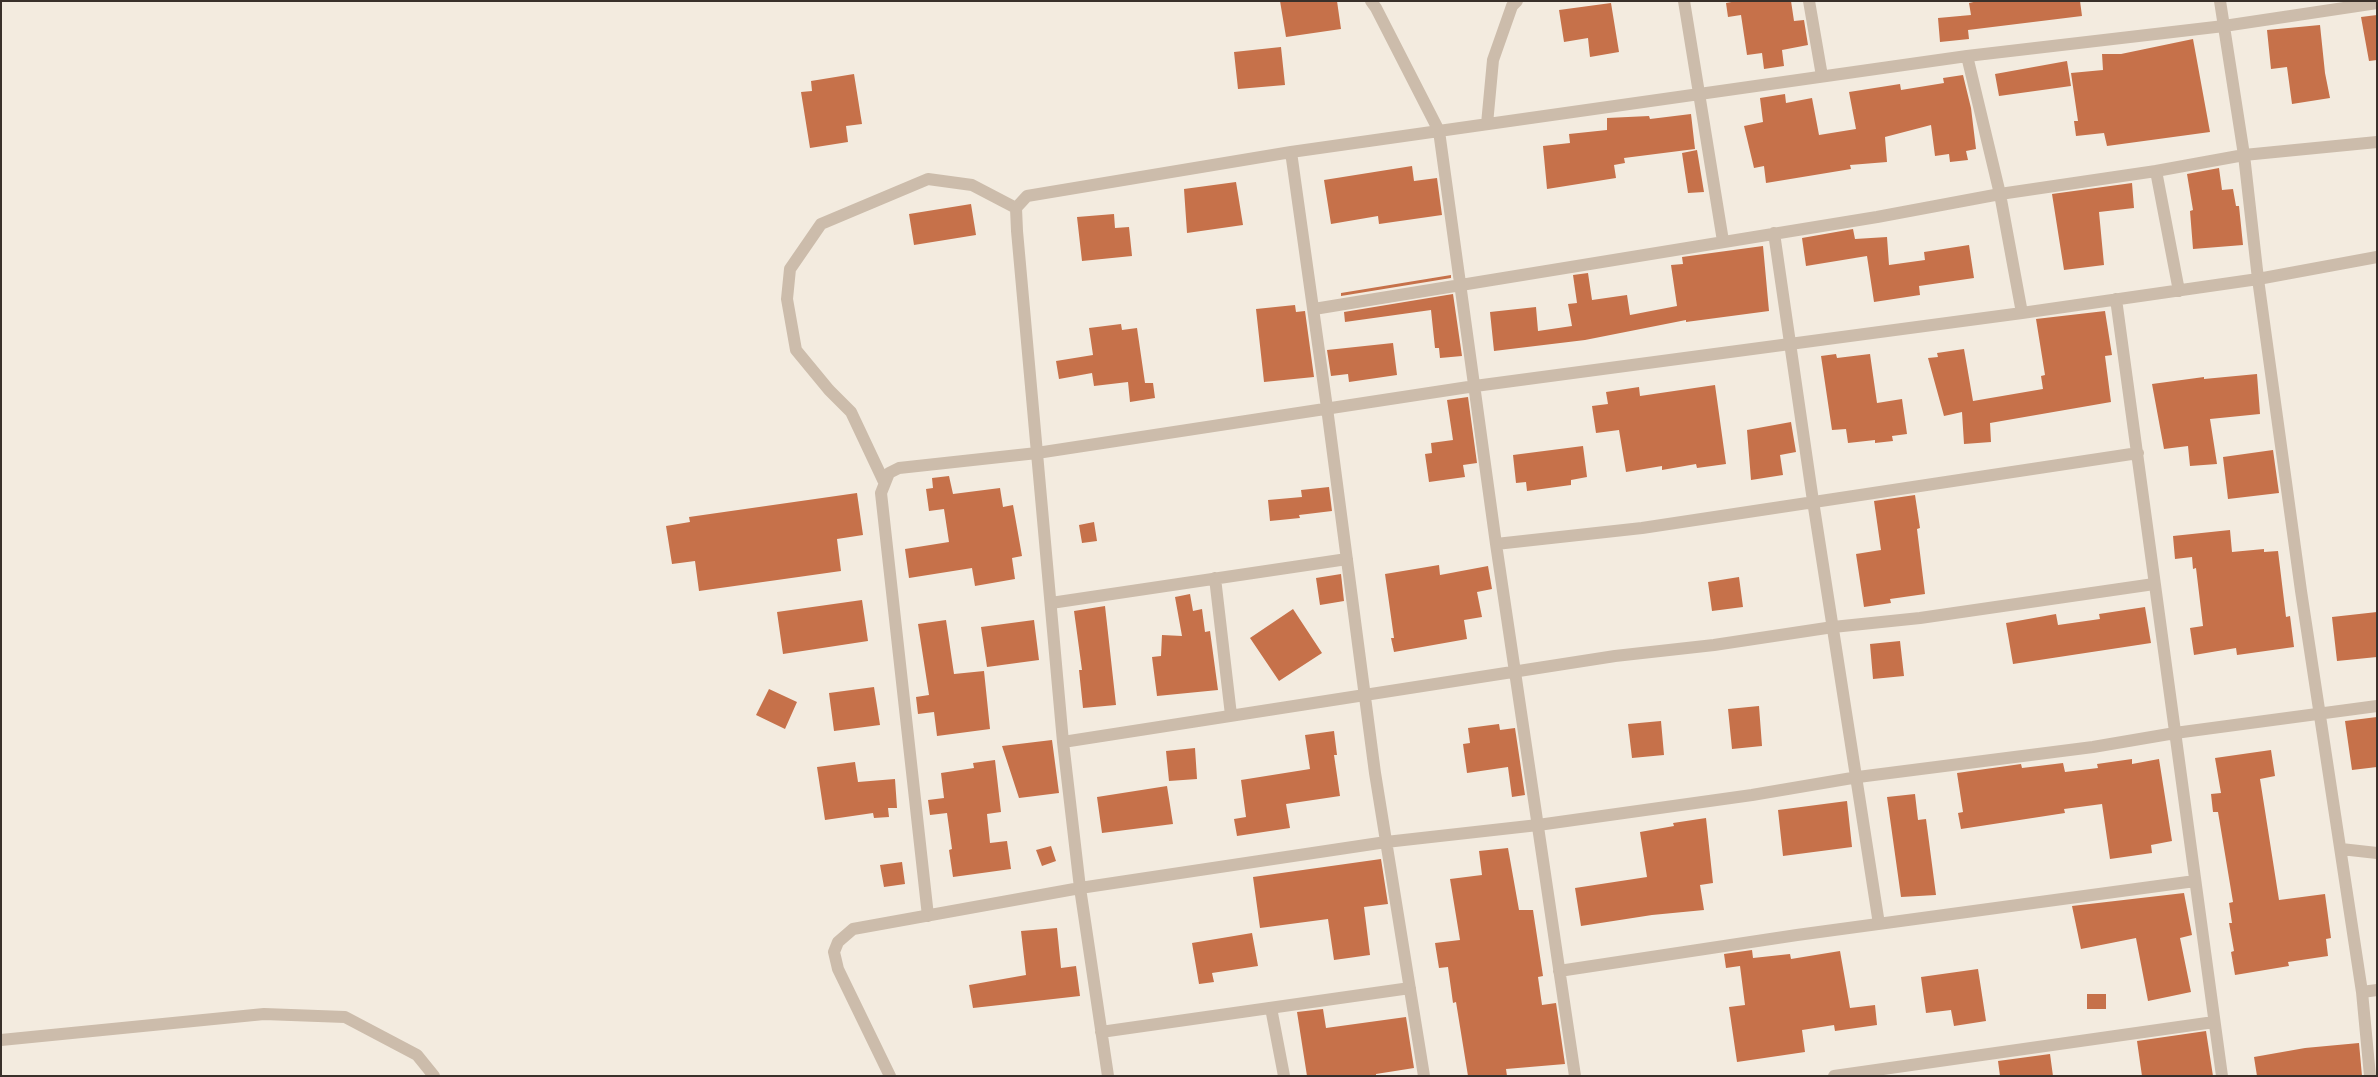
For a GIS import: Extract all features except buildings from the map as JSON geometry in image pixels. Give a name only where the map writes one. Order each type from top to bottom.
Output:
[{"type":"street","points":[[1370,1],[1376,8],[1438,131],[1496,544],[1575,1076]]},
{"type":"street","points":[[1487,124],[1493,60],[1512,6],[1516,1]]},
{"type":"street","points":[[1684,1],[1723,241]]},
{"type":"street","points":[[1809,1],[1822,76]]},
{"type":"street","points":[[2220,1],[2244,155],[2258,279],[2319,713],[2362,992],[2370,1076]]},
{"type":"street","points":[[1108,1076],[1080,888],[1063,742],[1016,208],[1027,196],[1291,152],[1822,76],[1967,56],[2224,26],[2334,5],[2377,3]]},
{"type":"street","points":[[1967,56],[2000,194],[2022,313]]},
{"type":"street","points":[[1314,309],[2244,155],[2377,142]]},
{"type":"street","points":[[1291,152],[1328,408],[1386,842],[1424,1076]]},
{"type":"street","points":[[2156,171],[2179,290]]},
{"type":"street","points":[[884,482],[850,412],[796,350],[787,299],[790,270],[821,224],[928,179],[972,185],[1016,208]]},
{"type":"street","points":[[1774,233],[1813,501],[1858,777],[1879,924]]},
{"type":"street","points":[[928,916],[881,493],[889,473],[899,468],[1037,453],[1475,386],[2116,300],[2258,279],[2377,257]]},
{"type":"street","points":[[2116,300],[2222,1076]]},
{"type":"street","points":[[1496,544],[1642,528],[2138,453]]},
{"type":"street","points":[[1051,603],[1347,560]]},
{"type":"street","points":[[1216,578],[1230,716]]},
{"type":"street","points":[[1063,742],[1515,671],[1834,627],[1920,618],[2154,584]]},
{"type":"street","points":[[890,1076],[838,969],[834,952],[838,942],[853,929],[1080,888],[1386,842],[1538,825],[1752,795],[1858,777],[2093,747],[2175,733],[2377,706]]},
{"type":"street","points":[[2341,848],[2377,853]]},
{"type":"street","points":[[1559,971],[2195,880]]},
{"type":"street","points":[[1101,1032],[1410,988]]},
{"type":"street","points":[[2362,992],[2377,990]]},
{"type":"street","points":[[1271,1008],[1284,1076]]},
{"type":"street","points":[[1,1040],[264,1014],[345,1018],[417,1054],[434,1076]]},
{"type":"street","points":[[1834,1076],[1883,1073],[2214,1022]]}]
